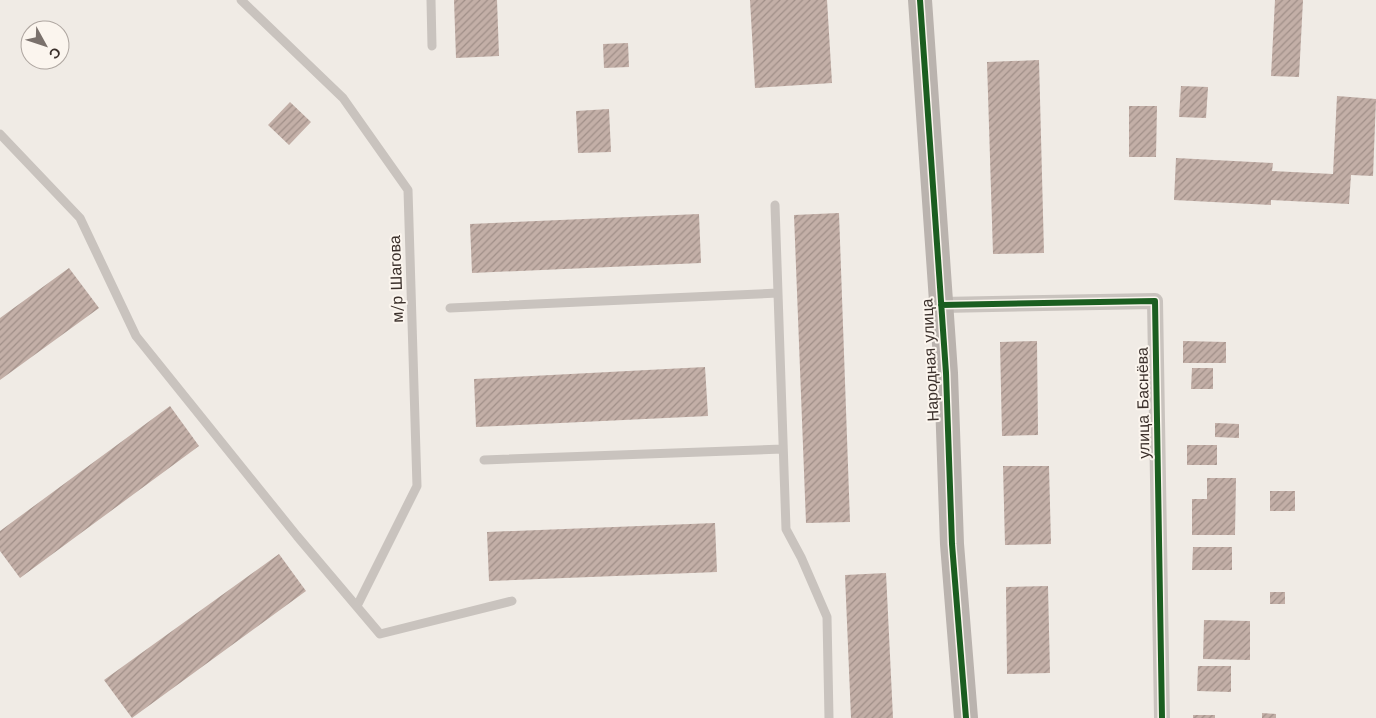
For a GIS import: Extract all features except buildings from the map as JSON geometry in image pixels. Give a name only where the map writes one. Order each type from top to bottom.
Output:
[{"type":"street","name":"Народная улица","points":[[920,0],[946,373],[952,544],[966,718]]},
{"type":"street","name":"улица Баснёва","points":[[941,305],[1155,301],[1162,718]]},
{"type":"lane","name":"м/р Шагова","points":[[241,0],[343,98],[408,190],[417,486],[357,606]]},
{"type":"lane","points":[[431,0],[432,46]]},
{"type":"lane","points":[[0,134],[80,218],[136,336],[297,536],[380,634],[512,601]]},
{"type":"lane","points":[[775,205],[786,529],[801,557],[827,617],[829,718]]},
{"type":"lane","points":[[450,308],[778,293]]},
{"type":"lane","points":[[484,460],[783,449]]},
{"type":"cycle path","points":[[920,0],[946,373],[952,544],[966,718]]},
{"type":"cycle path","points":[[941,305],[1155,301],[1162,718]]}]
